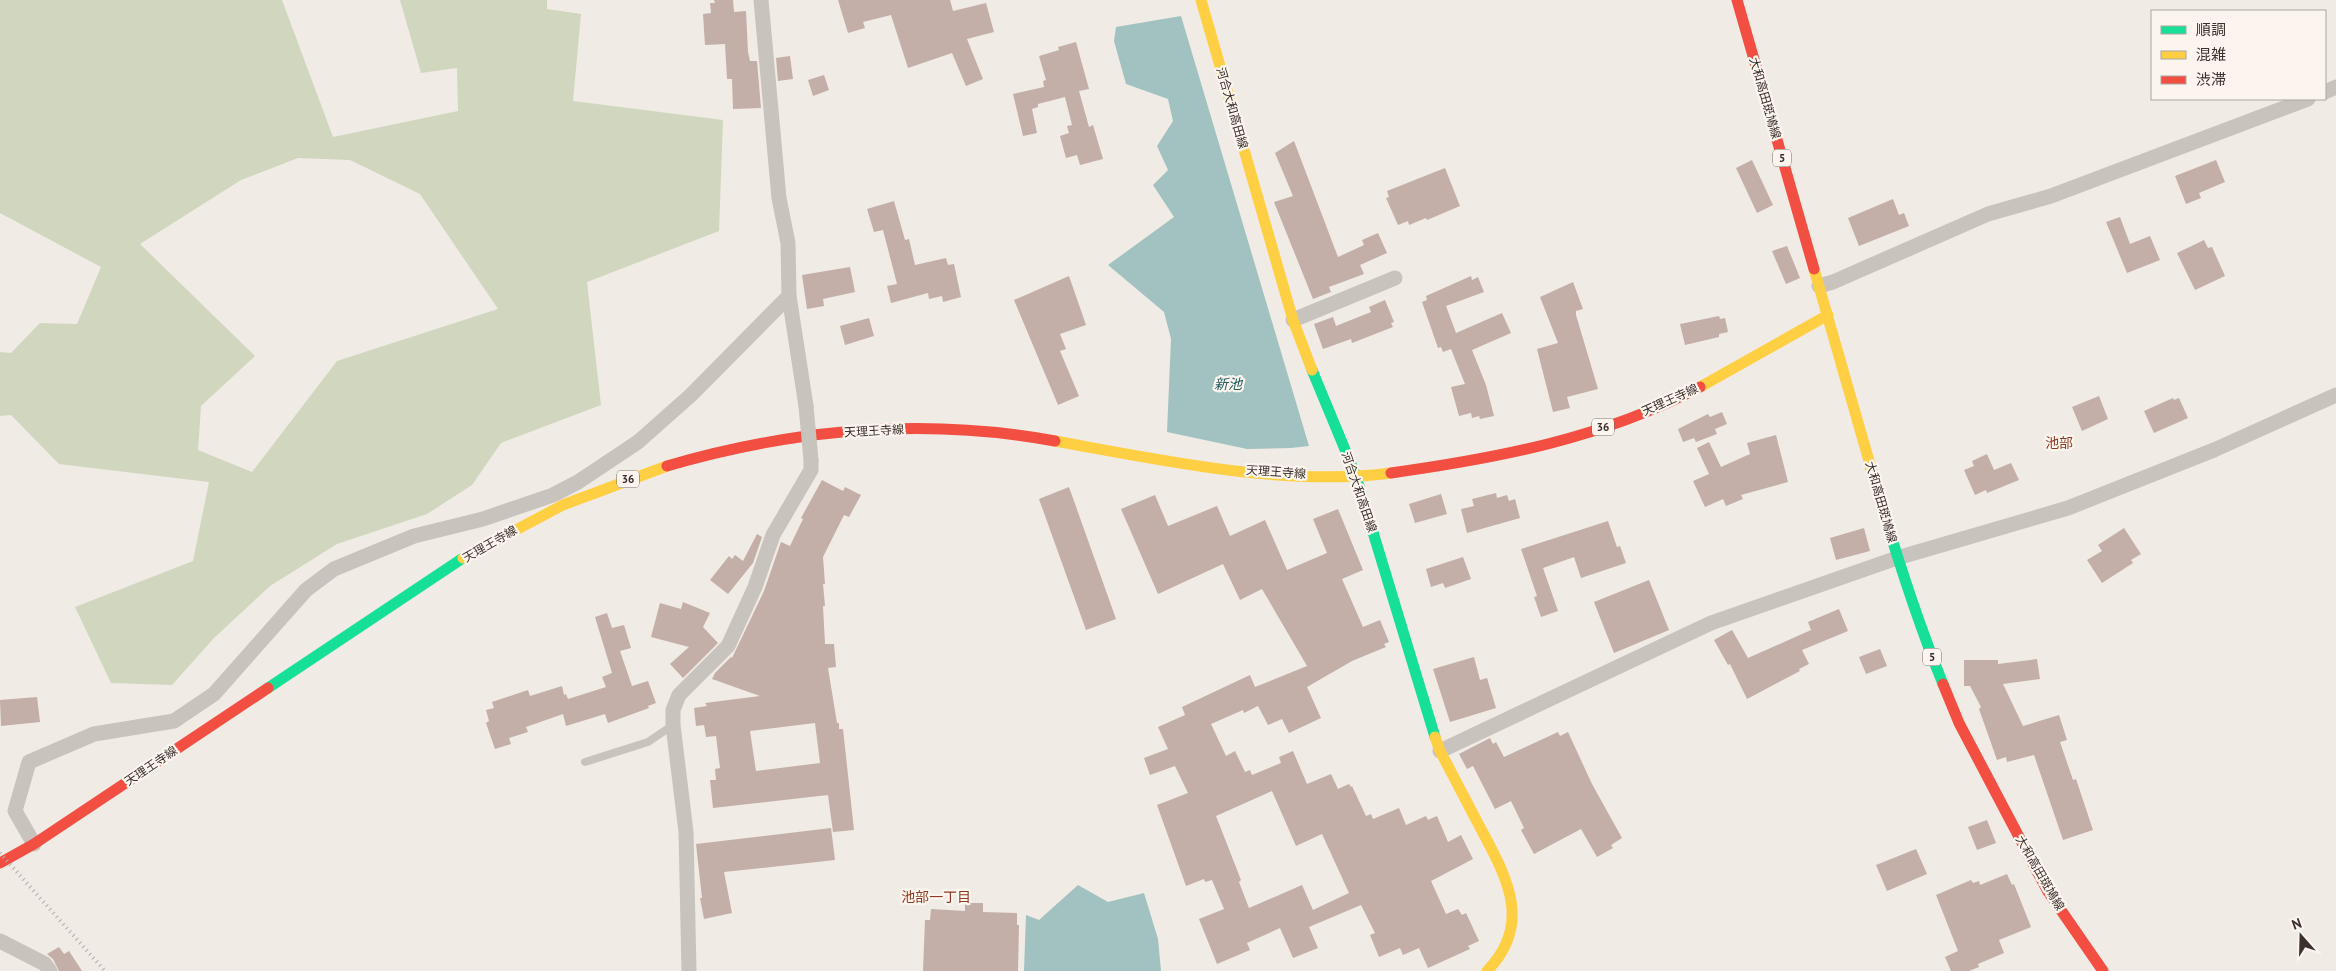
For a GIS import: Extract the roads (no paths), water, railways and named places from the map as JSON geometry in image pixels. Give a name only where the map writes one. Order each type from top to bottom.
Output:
[{"type":"main road","name":"河合大和高田線","points":[[1201,0],[1293,320],[1321,395],[1356,476],[1419,691],[1440,751],[1503,871],[1513,904],[1513,923],[1504,952],[1487,971]]},
{"type":"main road","name":"大和高田斑鳩線","points":[[1737,0],[1897,558],[1922,632],[1959,723],[2048,890],[2103,971]]},
{"type":"main road","name":"天理王寺線","points":[[0,863],[34,844],[424,584],[498,538],[567,503],[627,479],[700,456],[774,440],[860,430],[940,427],[1000,432],[1182,464],[1273,473],[1356,476],[1462,464],[1519,453],[1647,412],[1706,384],[1828,315]]},
{"type":"street","points":[[689,971],[686,832],[673,725],[673,710],[679,695],[728,646],[755,587],[773,535],[811,470],[806,406],[789,296],[788,243],[779,198],[761,0]]},
{"type":"street","points":[[1819,286],[1988,214],[2051,196],[2305,100]]},
{"type":"street","points":[[1293,320],[1396,278]]},
{"type":"street","points":[[34,844],[15,811],[29,762],[94,734],[174,721],[214,694],[306,590],[334,569],[414,536],[482,519],[553,495],[578,482],[638,442],[691,395],[789,296]]},
{"type":"street","points":[[1440,751],[1711,623],[1897,558],[2068,508],[2214,450],[2336,395]]},
{"type":"street","points":[[0,941],[45,964],[50,971]]},
{"type":"lane","points":[[585,762],[648,742],[673,725]]},
{"type":"water","name":"新池","points":[[1181,16],[1309,446],[1247,449],[1167,432],[1171,339],[1164,312],[1108,265],[1174,217],[1153,185],[1168,170],[1157,146],[1173,121],[1168,99],[1126,84],[1114,41],[1116,27]]},
{"type":"water","points":[[1078,885],[1108,902],[1144,893],[1158,939],[1161,971],[1024,971],[1026,915],[1039,920]]},
{"type":"railway","points":[[0,853],[105,971]]},
{"type":"district","name":"池部","points":[[2059,443]]},
{"type":"district","name":"池部一丁目","points":[[936,897]]}]
